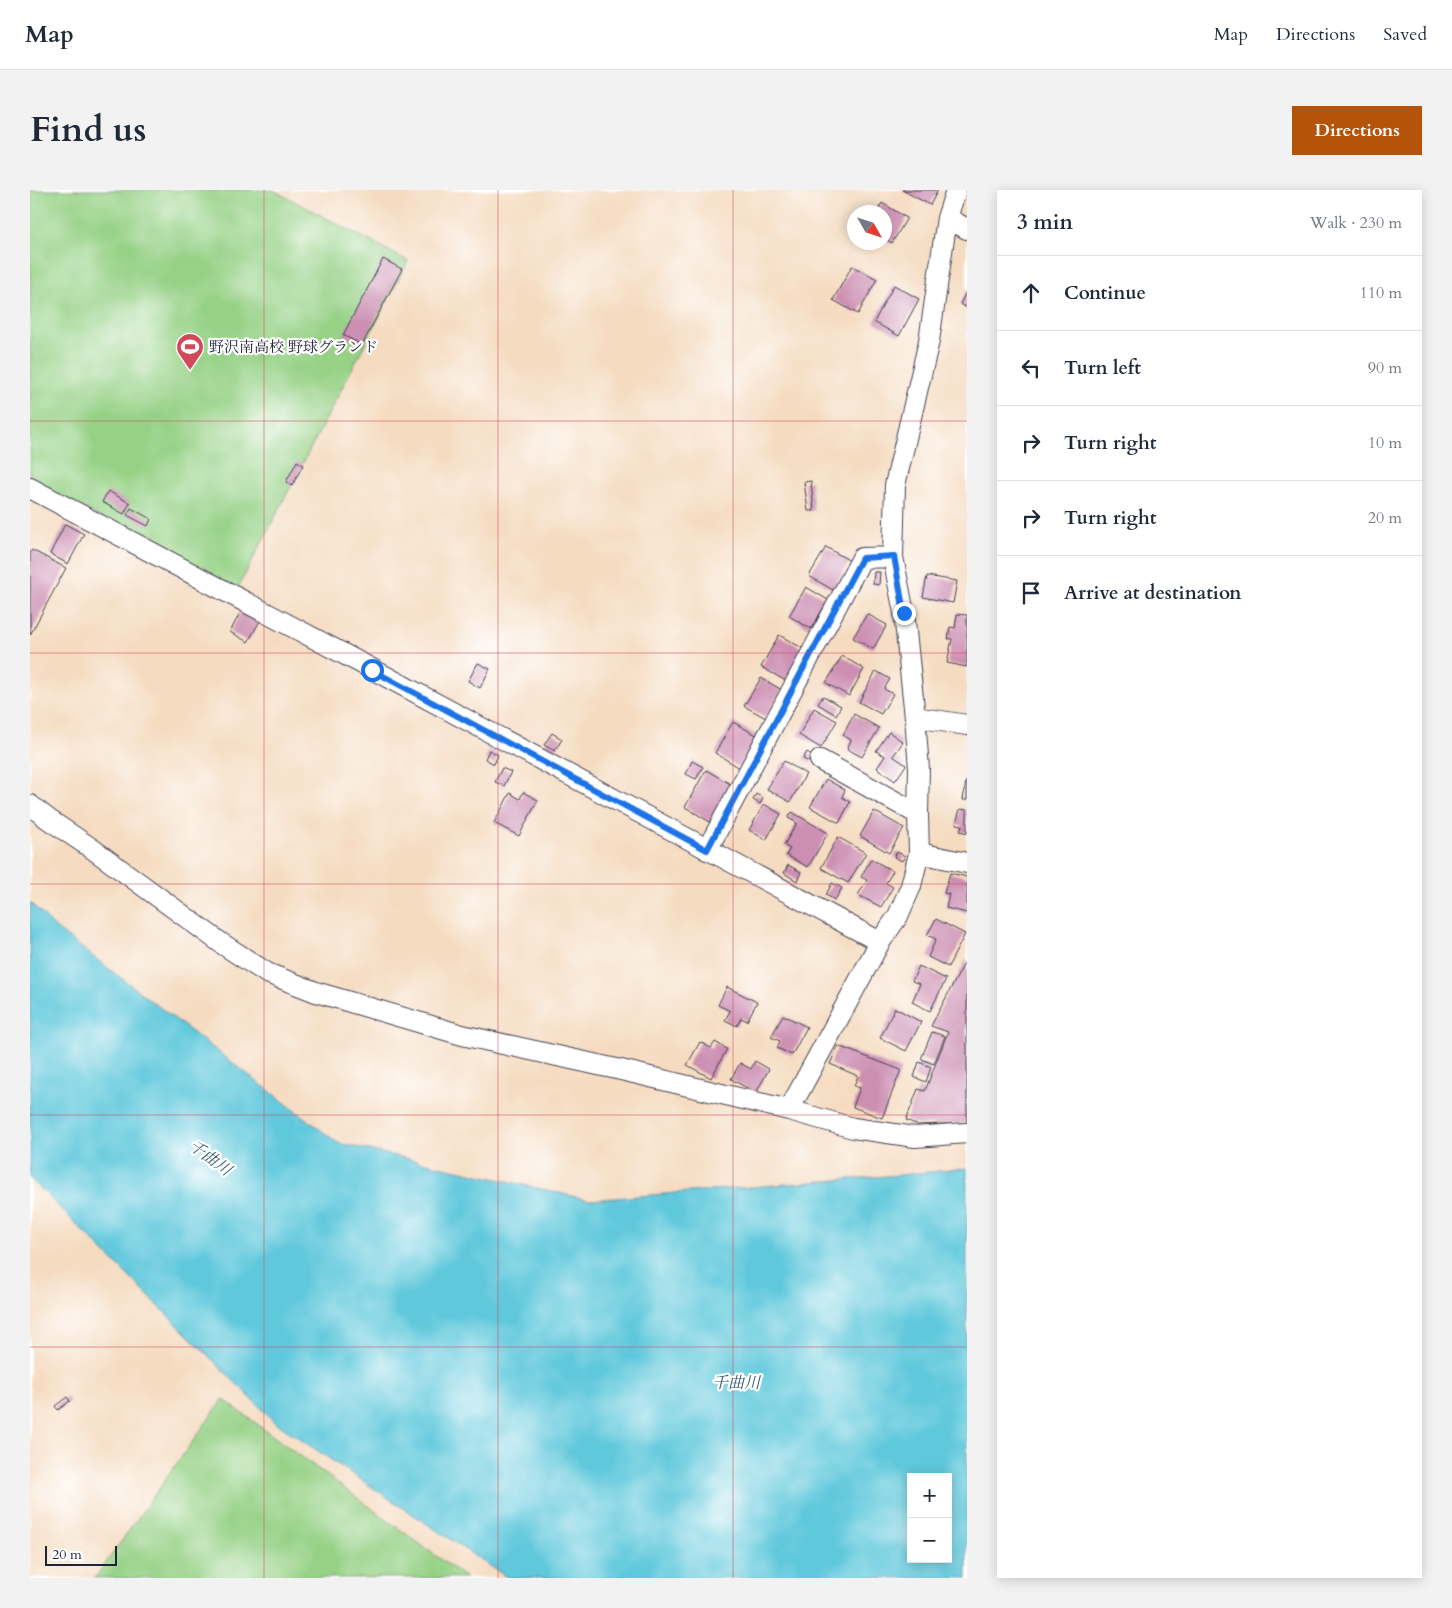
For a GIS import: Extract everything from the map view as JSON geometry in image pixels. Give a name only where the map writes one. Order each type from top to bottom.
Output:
[{"type":"street","points":[[790,1110],[880,942],[898,916],[911,886],[919,853],[918,769],[914,718],[904,613],[894,556],[895,485],[929,341],[947,218],[956,190]]},
{"type":"street","points":[[947,218],[967,229]]},
{"type":"street","points":[[30,488],[880,942]]},
{"type":"street","points":[[707,850],[862,558],[894,556]]},
{"type":"street","points":[[914,718],[967,725]]},
{"type":"street","points":[[820,760],[918,814]]},
{"type":"street","points":[[30,805],[221,943],[267,972],[316,992],[462,1035],[790,1110],[853,1128],[914,1137],[967,1133]]},
{"type":"street","points":[[919,853],[967,863]]},
{"type":"green space","name":"野沢南高校 野球グランド","points":[[30,190],[273,190],[408,261],[237,590],[30,480]]},
{"type":"green space","points":[[223,1399],[466,1578],[95,1578]]},
{"type":"water","name":"千曲川","points":[[30,902],[58,930],[338,1143],[590,1200],[967,1168],[967,1578],[508,1578],[276,1423],[30,1178]]},
{"type":"building","points":[[902,190],[938,190],[930,205]]},
{"type":"building","points":[[892,209],[907,218],[892,243]]},
{"type":"building","points":[[383,259],[402,269],[362,345],[343,335]]},
{"type":"building","points":[[852,266],[877,279],[858,314],[833,300]]},
{"type":"building","points":[[894,285],[919,299],[899,336],[874,322]]},
{"type":"building","points":[[967,290],[967,308],[960,304]]},
{"type":"building","points":[[297,461],[303,465],[292,486],[286,482]]},
{"type":"building","points":[[811,481],[814,511],[808,511],[804,482]]},
{"type":"building","points":[[108,491],[130,503],[124,514],[102,502]]},
{"type":"building","points":[[131,508],[151,519],[148,526],[127,515]]},
{"type":"building","points":[[65,524],[84,534],[68,564],[50,554]]},
{"type":"building","points":[[826,547],[850,561],[833,590],[809,576]]},
{"type":"building","points":[[32,550],[66,568],[30,635],[30,553]]},
{"type":"building","points":[[874,572],[880,572],[879,585],[873,584]]},
{"type":"building","points":[[927,576],[957,581],[953,603],[923,597]]},
{"type":"building","points":[[806,587],[828,600],[811,629],[789,616]]},
{"type":"building","points":[[241,611],[260,621],[248,642],[230,632]]},
{"type":"building","points":[[867,614],[887,625],[873,649],[853,638]]},
{"type":"building","points":[[957,614],[967,615],[967,667],[947,663],[952,639],[948,639],[950,627],[955,628]]},
{"type":"building","points":[[779,635],[804,649],[786,681],[761,667]]},
{"type":"building","points":[[842,656],[864,669],[849,696],[826,683]]},
{"type":"building","points":[[478,663],[490,669],[480,688],[468,681]]},
{"type":"building","points":[[876,671],[890,679],[884,689],[893,694],[881,714],[859,702]]},
{"type":"building","points":[[761,678],[782,690],[766,718],[744,706]]},
{"type":"building","points":[[823,696],[841,706],[836,715],[818,704]]},
{"type":"building","points":[[814,708],[837,721],[821,748],[799,735]]},
{"type":"building","points":[[854,714],[879,728],[862,757],[847,749],[851,740],[843,735]]},
{"type":"building","points":[[733,722],[758,736],[740,768],[715,753]]},
{"type":"building","points":[[889,732],[903,742],[893,756],[906,765],[895,781],[877,768],[885,756],[876,751]]},
{"type":"building","points":[[552,733],[562,739],[555,751],[544,745]]},
{"type":"building","points":[[489,750],[498,755],[494,764],[485,759]]},
{"type":"building","points":[[807,752],[815,757],[812,763],[803,759]]},
{"type":"building","points":[[692,761],[703,767],[696,779],[686,774]]},
{"type":"building","points":[[784,761],[806,774],[790,802],[767,789]]},
{"type":"building","points":[[502,768],[511,772],[504,786],[495,782]]},
{"type":"building","points":[[706,770],[732,785],[710,822],[685,807]]},
{"type":"building","points":[[826,779],[845,790],[842,797],[850,802],[839,823],[810,807]]},
{"type":"building","points":[[966,781],[967,800],[963,800]]},
{"type":"building","points":[[523,792],[538,800],[519,836],[494,823],[510,793],[520,799]]},
{"type":"building","points":[[756,794],[763,798],[760,804],[753,800]]},
{"type":"building","points":[[764,804],[781,814],[766,840],[749,830]]},
{"type":"building","points":[[960,809],[967,810],[967,833],[960,831],[962,825],[956,824]]},
{"type":"building","points":[[874,811],[904,828],[889,853],[860,836]]},
{"type":"building","points":[[792,812],[828,833],[808,867],[786,855],[790,849],[784,845],[797,823],[788,818]]},
{"type":"building","points":[[838,837],[866,853],[848,883],[821,868]]},
{"type":"building","points":[[897,852],[905,856],[902,861],[894,857]]},
{"type":"building","points":[[871,859],[893,871],[886,883],[893,887],[881,907],[858,895],[867,880],[861,877]]},
{"type":"building","points":[[788,865],[801,872],[797,881],[784,873]]},
{"type":"building","points":[[950,873],[967,877],[967,913],[946,908],[949,894],[944,893]]},
{"type":"building","points":[[832,883],[842,888],[835,900],[826,895]]},
{"type":"building","points":[[936,919],[965,934],[948,967],[928,957],[936,939],[927,935]]},
{"type":"building","points":[[967,958],[967,1123],[918,1125],[906,1120],[918,1089],[925,1091],[948,1032],[931,1026]]},
{"type":"building","points":[[919,966],[946,979],[930,1011],[912,1002],[920,984],[912,981]]},
{"type":"building","points":[[727,987],[757,1002],[747,1021],[741,1018],[737,1026],[725,1020],[730,1011],[718,1005]]},
{"type":"building","points":[[895,1008],[921,1022],[906,1051],[880,1038]]},
{"type":"building","points":[[783,1015],[807,1027],[792,1055],[777,1048],[780,1041],[771,1037]]},
{"type":"building","points":[[932,1032],[945,1036],[934,1064],[921,1059]]},
{"type":"building","points":[[700,1042],[711,1048],[715,1042],[727,1049],[711,1078],[687,1065]]},
{"type":"building","points":[[838,1046],[901,1070],[882,1118],[853,1107],[860,1088],[854,1086],[858,1076],[830,1064]]},
{"type":"building","points":[[755,1061],[769,1069],[756,1093],[731,1079],[740,1063],[751,1069]]},
{"type":"building","points":[[919,1062],[931,1067],[926,1082],[914,1077]]},
{"type":"building","points":[[67,1397],[70,1401],[58,1410],[55,1406]]},
{"type":"place","name":"野沢南高校 野球グランド","points":[[190,371]]},
{"type":"route","points":[[372,670],[707,850],[862,558],[894,556],[904,613]]}]
